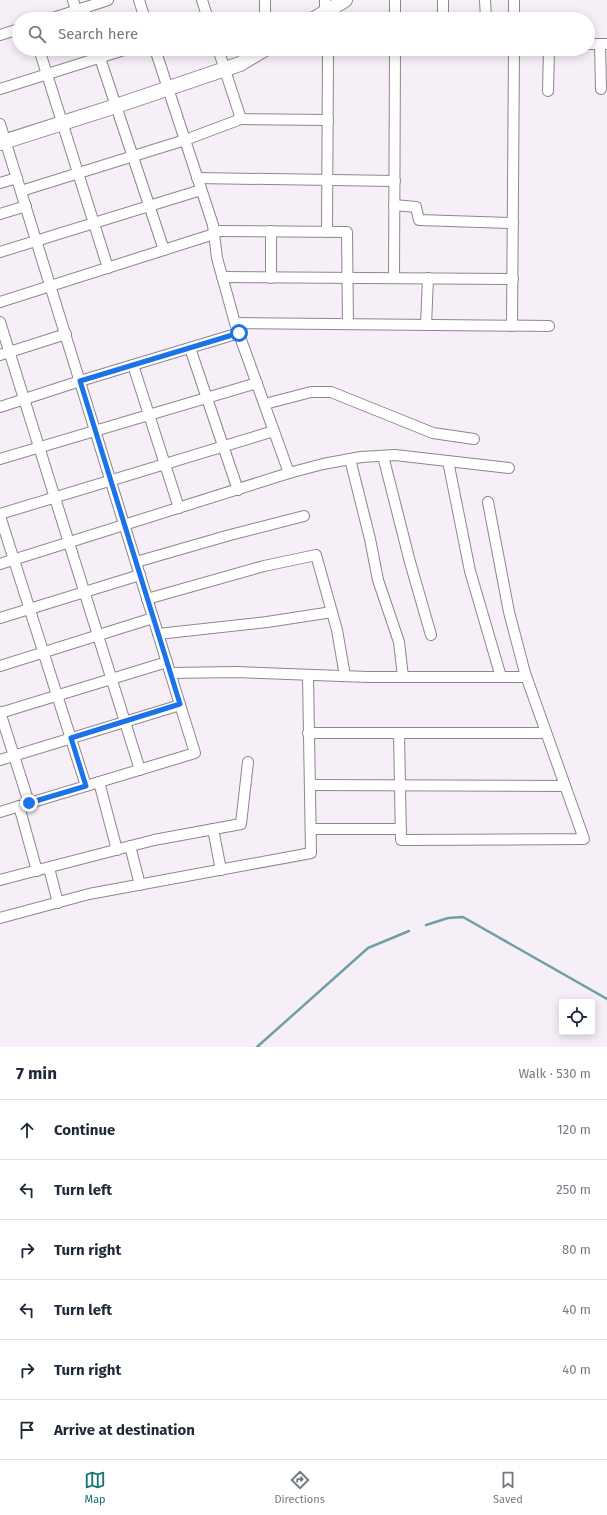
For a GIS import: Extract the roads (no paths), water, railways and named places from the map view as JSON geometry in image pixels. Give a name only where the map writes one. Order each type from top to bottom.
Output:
[{"type":"street","points":[[73,0],[82,12]]},
{"type":"street","points":[[71,12],[108,0]]},
{"type":"street","points":[[139,0],[143,12]]},
{"type":"street","points":[[202,0],[206,12]]},
{"type":"street","points":[[265,0],[265,12]]},
{"type":"street","points":[[323,12],[345,0]]},
{"type":"street","points":[[395,0],[395,12]]},
{"type":"street","points":[[443,0],[443,12]]},
{"type":"street","points":[[486,0],[486,12]]},
{"type":"street","points":[[514,0],[514,12]]},
{"type":"street","points":[[0,35],[12,31]]},
{"type":"street","points":[[601,89],[603,44]]},
{"type":"street","points":[[41,56],[108,268]]},
{"type":"street","points":[[0,89],[47,74],[91,56]]},
{"type":"street","points":[[99,56],[164,250]]},
{"type":"street","points":[[157,56],[214,233],[217,258],[235,323],[289,473]]},
{"type":"street","points":[[220,56],[242,119]]},
{"type":"street","points":[[3,142],[225,70],[240,64],[253,56]]},
{"type":"street","points":[[327,232],[328,56]]},
{"type":"street","points":[[394,278],[395,56]]},
{"type":"street","points":[[512,326],[514,56]]},
{"type":"street","points":[[548,91],[549,56]]},
{"type":"street","points":[[21,191],[185,140],[242,119],[328,120]]},
{"type":"street","points":[[0,124],[3,142],[26,206],[194,753],[0,812]]},
{"type":"street","points":[[0,183],[17,178]]},
{"type":"street","points":[[197,178],[394,181]]},
{"type":"street","points":[[0,252],[201,190]]},
{"type":"street","points":[[394,205],[416,207],[419,220],[513,223]]},
{"type":"street","points":[[0,214],[26,206]]},
{"type":"street","points":[[271,231],[271,278]]},
{"type":"street","points":[[0,302],[214,233],[271,231],[347,232],[348,324]]},
{"type":"street","points":[[222,277],[512,279]]},
{"type":"street","points":[[426,325],[428,278]]},
{"type":"street","points":[[0,322],[5,353],[24,399],[140,770]]},
{"type":"street","points":[[235,323],[548,326]]},
{"type":"street","points":[[0,407],[239,333]]},
{"type":"street","points":[[5,353],[66,334]]},
{"type":"street","points":[[190,348],[238,490]]},
{"type":"street","points":[[133,365],[179,508]]},
{"type":"street","points":[[0,459],[257,383]]},
{"type":"street","points":[[265,404],[311,392],[331,392],[433,433],[474,439]]},
{"type":"street","points":[[86,786],[0,515],[274,431]]},
{"type":"street","points":[[0,564],[289,473],[350,459],[394,455],[509,468]]},
{"type":"street","points":[[383,456],[410,562],[431,635]]},
{"type":"street","points":[[350,459],[370,539],[378,580],[399,642],[403,677]]},
{"type":"street","points":[[448,461],[470,572],[502,677]]},
{"type":"street","points":[[399,732],[401,840],[584,838],[526,677],[509,612],[488,502]]},
{"type":"street","points":[[136,562],[304,516]]},
{"type":"street","points":[[147,598],[264,566],[316,555],[337,630],[345,676]]},
{"type":"street","points":[[0,618],[140,575]]},
{"type":"street","points":[[158,634],[267,622],[332,612]]},
{"type":"street","points":[[0,666],[153,618]]},
{"type":"street","points":[[37,871],[14,756],[0,713],[167,662]]},
{"type":"street","points":[[170,673],[235,672],[403,677],[526,677]]},
{"type":"street","points":[[0,918],[89,894],[311,853],[308,675]]},
{"type":"street","points":[[0,760],[180,704]]},
{"type":"street","points":[[308,732],[546,732]]},
{"type":"street","points":[[0,880],[154,840],[241,824],[248,762]]},
{"type":"street","points":[[100,782],[117,850]]},
{"type":"street","points":[[310,785],[565,786]]},
{"type":"street","points":[[213,829],[221,870]]},
{"type":"street","points":[[311,829],[401,829]]},
{"type":"street","points":[[130,846],[140,885]]},
{"type":"street","points":[[49,868],[58,902]]},
{"type":"waterway","points":[[426,925],[448,918],[463,917],[607,999]]},
{"type":"waterway","points":[[257,1047],[368,948],[409,931]]}]
